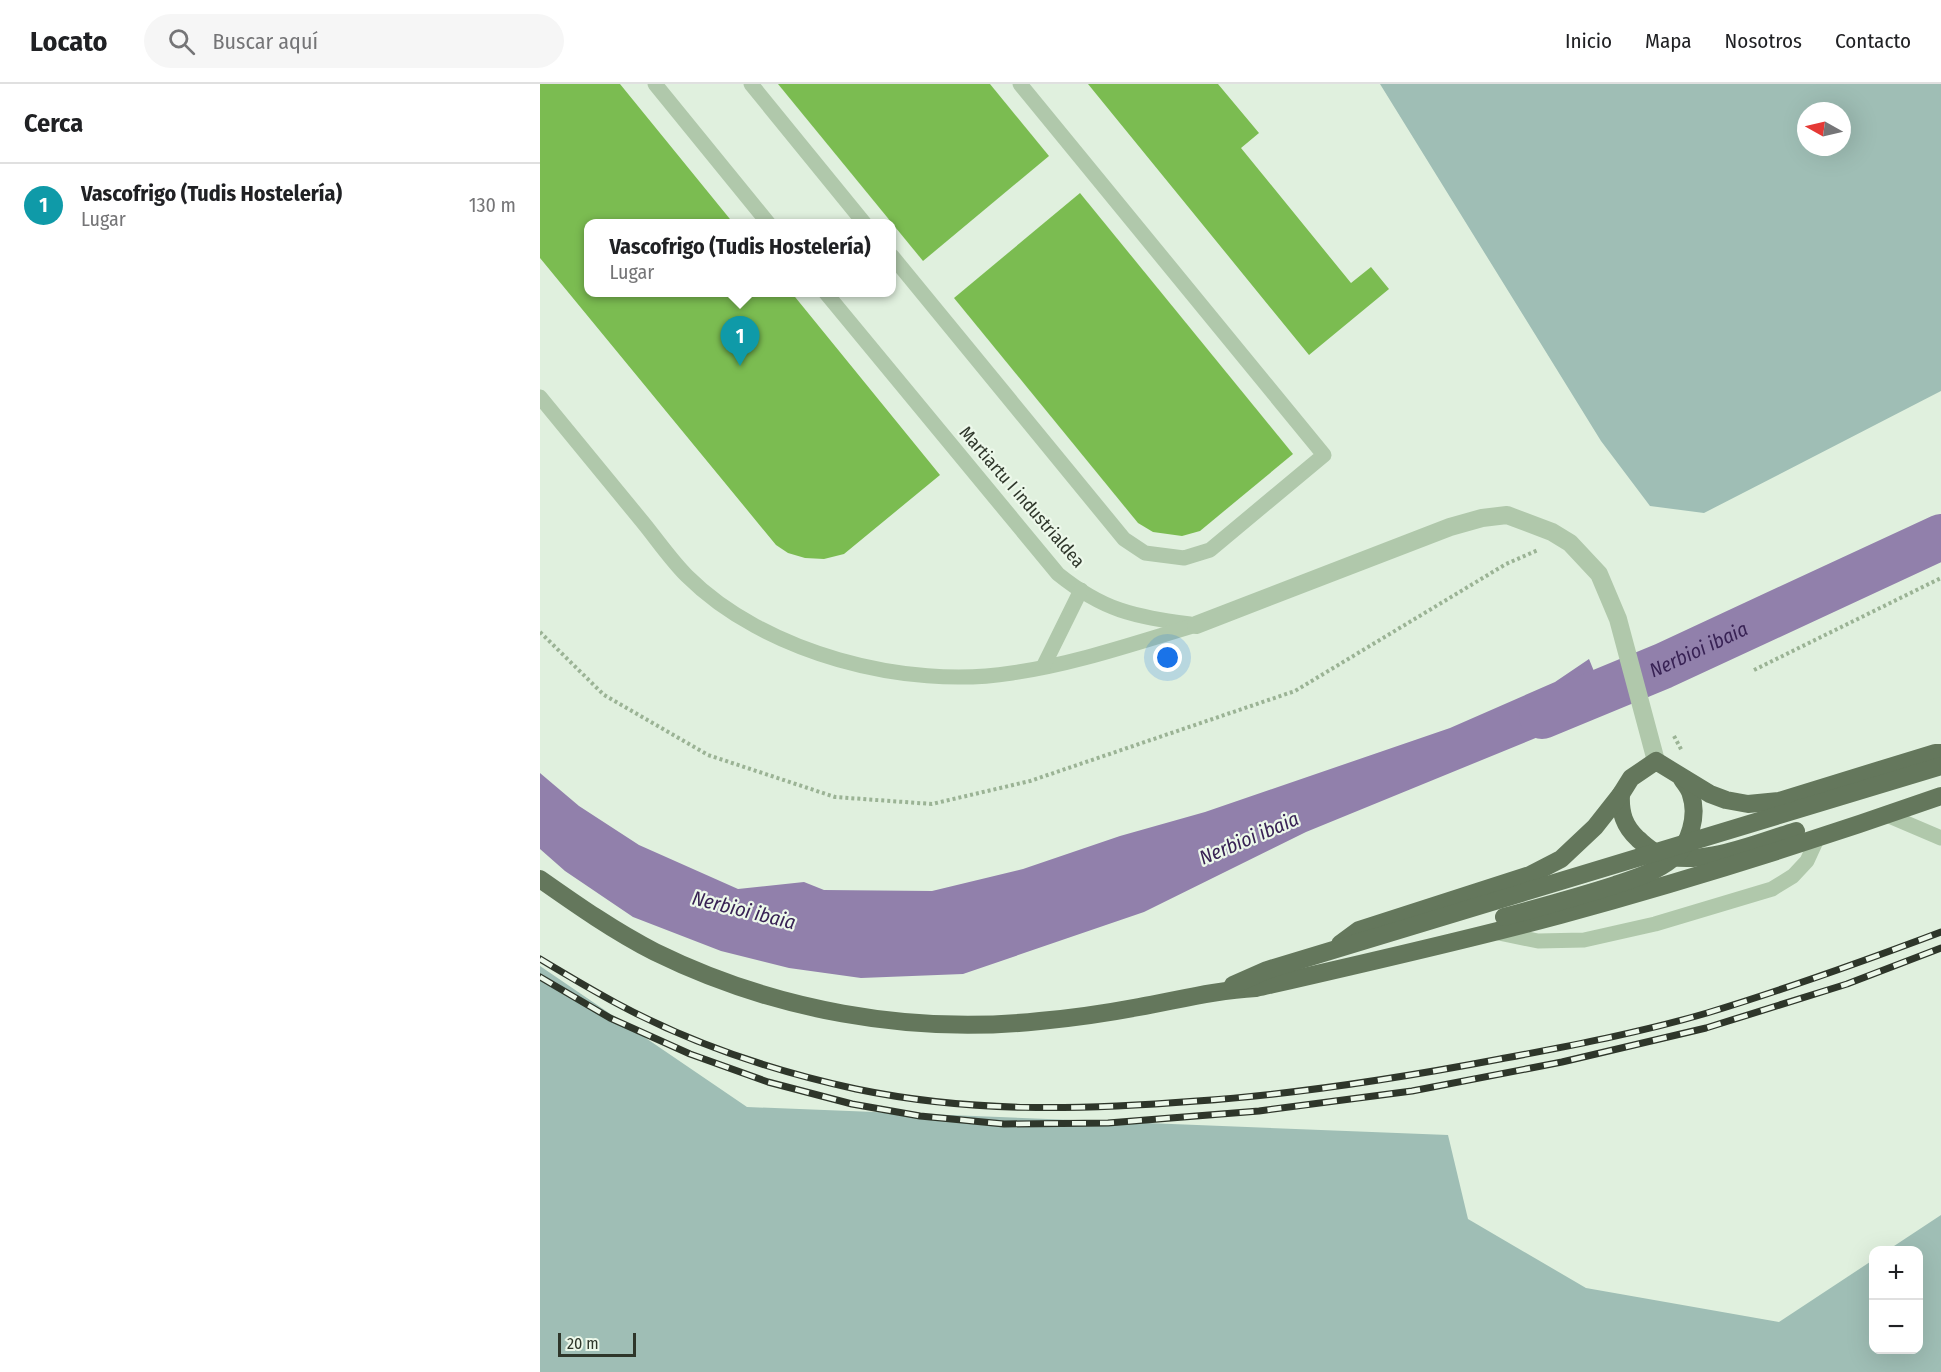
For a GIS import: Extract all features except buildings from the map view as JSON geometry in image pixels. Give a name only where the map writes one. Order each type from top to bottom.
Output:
[{"type":"main road","points":[[1328,952],[1359,930],[1530,875],[1561,859],[1595,826],[1622,794],[1631,777],[1656,761],[1682,779],[1710,794],[1748,804],[1779,801],[1941,753]]},
{"type":"main road","points":[[1224,990],[1267,970],[1656,852],[1680,851],[1941,766]]},
{"type":"main road","points":[[1446,944],[1486,922],[1594,892],[1653,872],[1680,851],[1692,825],[1694,808],[1691,794],[1682,779]]},
{"type":"main road","points":[[1622,794],[1620,809],[1625,822],[1631,832],[1656,852]]},
{"type":"main road","points":[[540,879],[601,921],[654,951],[748,991],[819,1010],[865,1018],[984,1025],[1040,1022],[1137,1008],[1224,990],[1256,988],[1494,932],[1674,882],[1941,796]]},
{"type":"main road","points":[[1680,851],[1703,857],[1735,850],[1837,819],[1878,818]]},
{"type":"street","points":[[1196,625],[1450,527],[1482,518],[1507,515],[1552,532],[1570,543],[1599,574],[1618,620],[1656,761]]},
{"type":"lane","points":[[655,84],[765,219]]},
{"type":"lane","points":[[751,84],[861,219]]},
{"type":"lane","points":[[896,262],[1124,539],[1145,553],[1184,558],[1210,550],[1324,455],[1020,84]]},
{"type":"lane","name":"Martiartu I industrialdea","points":[[829,297],[1058,574],[1105,605],[1140,617],[1196,625]]},
{"type":"lane","points":[[540,397],[687,576],[724,606],[751,623],[813,650],[848,662],[879,669],[961,678],[1011,674],[1092,657],[1196,625]]},
{"type":"lane","points":[[1043,668],[1081,590]]},
{"type":"lane","points":[[1878,818],[1941,838]]},
{"type":"lane","points":[[1494,932],[1538,941],[1584,940],[1687,914],[1772,889],[1793,876],[1807,861],[1818,837]]},
{"type":"path","points":[[540,632],[604,695],[708,755],[835,797],[932,804],[1030,781],[1295,691],[1506,564],[1538,549]]},
{"type":"path","points":[[1754,670],[1941,578]]},
{"type":"shaded area","points":[[1380,84],[1941,84],[1941,391],[1704,513],[1650,506],[1601,441]]},
{"type":"shaded area","points":[[540,966],[747,1107],[1448,1135],[1468,1219],[1586,1288],[1779,1322],[1869,1263],[1869,1354],[1923,1354],[1923,1246],[1894,1246],[1941,1215],[1941,1372],[540,1372]]},
{"type":"water","points":[[1589,659],[1609,708],[1306,832],[1144,912],[963,974],[861,978],[789,968],[721,951],[633,917],[565,871],[540,849],[540,773],[579,806],[639,845],[738,889],[804,882],[824,890],[932,891],[1023,869],[1120,836],[1205,812],[1450,728],[1555,682]]},
{"type":"waterway","name":"Nerbioi ibaia","points":[[1542,716],[1663,666],[1941,537]]},
{"type":"railway","points":[[540,959],[616,1003],[673,1031],[794,1074],[899,1097],[984,1106],[1068,1107],[1197,1101],[1311,1090],[1425,1073],[1578,1044],[1707,1013],[1941,932]]},
{"type":"railway","points":[[540,977],[610,1018],[690,1054],[768,1082],[852,1104],[920,1116],[1004,1124],[1108,1123],[1259,1111],[1412,1091],[1562,1062],[1706,1028],[1847,984],[1941,948]]},
{"type":"place","name":"Vascofrigo (Tudis Hostelería)","points":[[740,366]]}]
